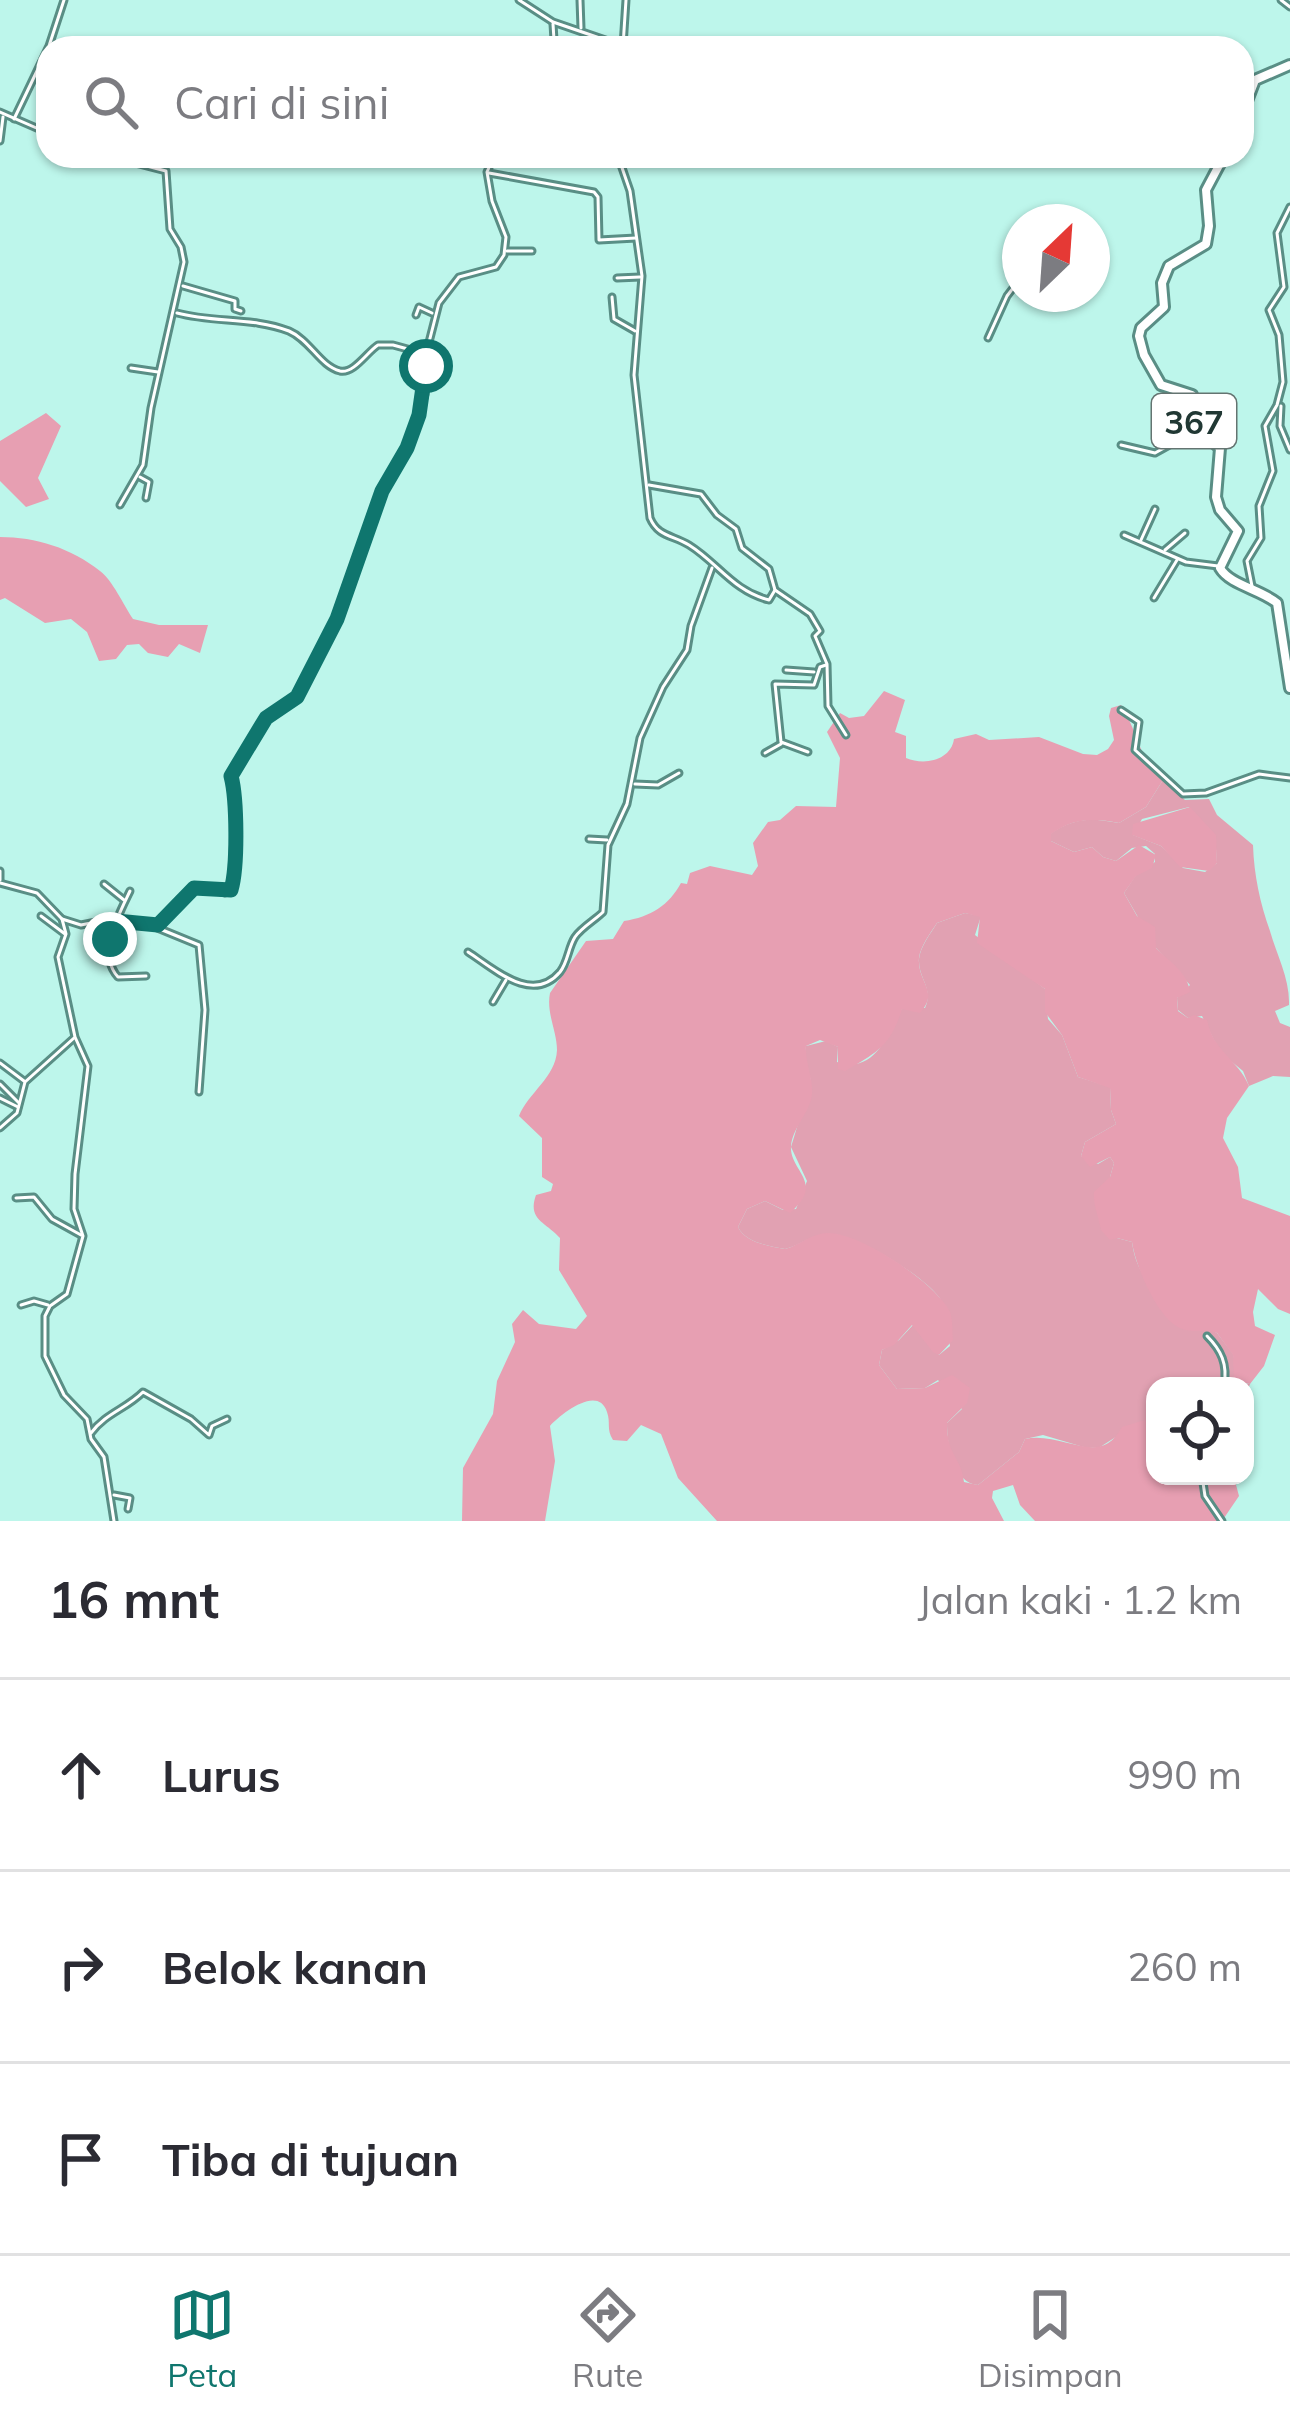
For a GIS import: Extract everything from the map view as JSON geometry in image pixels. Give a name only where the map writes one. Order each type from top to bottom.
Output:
[{"type":"main road","points":[[1254,85],[1290,65]]},
{"type":"main road","name":"367","points":[[1218,168],[1207,190],[1209,226],[1204,246],[1169,266],[1162,283],[1164,308],[1139,336],[1158,382],[1193,397],[1196,438],[1220,448],[1216,497],[1220,510],[1238,529],[1220,567]]},
{"type":"main road","points":[[1220,567],[1227,578],[1252,586],[1280,608],[1290,688]]},
{"type":"street","points":[[52,36],[64,0]]},
{"type":"street","points":[[519,0],[553,22],[597,36]]},
{"type":"street","points":[[580,0],[581,29]]},
{"type":"street","points":[[624,36],[626,0]]},
{"type":"street","points":[[1281,0],[1290,7]]},
{"type":"street","points":[[553,22],[554,36]]},
{"type":"street","points":[[14,118],[36,73]]},
{"type":"street","points":[[0,141],[2,114],[36,128]]},
{"type":"street","points":[[120,505],[139,476],[146,452],[158,372],[181,285],[183,257],[170,230],[168,174],[148,168]]},
{"type":"street","points":[[153,926],[194,888],[231,890],[236,800],[231,776],[266,718],[298,695],[340,614],[382,491],[407,448],[419,415],[435,314],[455,280],[496,266],[505,250],[489,168]]},
{"type":"street","points":[[622,168],[642,276],[635,394],[649,514],[655,529],[689,544],[712,568],[762,598],[771,599],[775,590]]},
{"type":"street","points":[[487,172],[593,192],[598,197],[599,240],[636,238]]},
{"type":"street","points":[[1290,207],[1277,233],[1283,289],[1269,310],[1279,334],[1280,426],[1290,450]]},
{"type":"street","points":[[505,250],[532,251]]},
{"type":"street","points":[[617,278],[642,276]]},
{"type":"street","points":[[181,285],[234,301],[235,310],[241,311]]},
{"type":"street","points":[[612,297],[614,319],[638,334]]},
{"type":"street","points":[[988,338],[1002,307]]},
{"type":"street","points":[[416,315],[418,308],[435,314]]},
{"type":"street","points":[[175,313],[288,331],[306,339],[319,356],[342,371],[349,371],[378,345],[426,354]]},
{"type":"street","points":[[131,368],[158,372]]},
{"type":"street","points":[[1252,586],[1248,558],[1261,540],[1259,506],[1273,471],[1265,426],[1279,406],[1290,405]]},
{"type":"street","points":[[1121,445],[1155,453],[1193,431]]},
{"type":"street","points":[[139,476],[148,482],[146,498]]},
{"type":"street","points":[[647,485],[701,494],[736,529],[741,547],[769,569],[775,590],[816,622],[820,632],[815,636],[827,664],[828,706],[846,735]]},
{"type":"street","points":[[1141,542],[1155,508]]},
{"type":"street","points":[[1163,551],[1185,533]]},
{"type":"street","points":[[1124,536],[1178,559],[1220,567]]},
{"type":"street","points":[[1154,598],[1178,559]]},
{"type":"street","points":[[468,952],[506,979],[531,985],[552,979],[574,939],[606,908],[609,840],[633,783],[640,738],[663,687],[689,647],[691,626],[712,568]]},
{"type":"street","points":[[782,742],[776,683],[814,685],[820,667],[827,664]]},
{"type":"street","points":[[786,670],[818,673]]},
{"type":"street","points":[[1121,710],[1139,722],[1135,750],[1183,794],[1206,793],[1259,774],[1290,778]]},
{"type":"street","points":[[782,742],[808,752]]},
{"type":"street","points":[[766,753],[782,742]]},
{"type":"street","points":[[633,783],[658,785],[679,773]]},
{"type":"street","points":[[589,839],[609,840]]},
{"type":"street","points":[[0,871],[0,881],[37,893],[62,919],[81,925],[116,921],[153,926],[199,945],[205,1010],[199,1092]]},
{"type":"street","points":[[104,884],[125,902]]},
{"type":"street","points":[[130,891],[110,942],[112,974],[129,979],[146,976]]},
{"type":"street","points":[[41,916],[66,934]]},
{"type":"street","points":[[62,919],[66,934],[58,957],[75,1037],[88,1066],[74,1192],[83,1236],[67,1294],[45,1316],[47,1366],[64,1395],[87,1419],[90,1435],[104,1457],[114,1521]]},
{"type":"street","points":[[494,1002],[506,979]]},
{"type":"street","points":[[0,1128],[20,1106],[25,1082],[75,1037]]},
{"type":"street","points":[[0,1064],[25,1082]]},
{"type":"street","points":[[0,1084],[20,1106]]},
{"type":"street","points":[[0,1099],[20,1106]]},
{"type":"street","points":[[16,1198],[32,1196],[52,1219],[83,1236]]},
{"type":"street","points":[[21,1305],[41,1301],[50,1306]]},
{"type":"street","points":[[1207,1336],[1217,1344],[1224,1377]]},
{"type":"street","points":[[90,1435],[101,1419],[128,1406],[143,1392],[208,1435],[212,1426],[227,1419]]},
{"type":"street","points":[[1203,1485],[1222,1521]]},
{"type":"street","points":[[112,1495],[130,1498],[128,1509]]},
{"type":"shaded area","points":[[46,413],[61,426],[38,478],[49,499],[26,507],[0,481],[0,441]]},
{"type":"shaded area","points":[[0,537],[53,545],[89,563],[109,581],[133,619],[159,625],[208,625],[200,653],[179,644],[168,657],[148,653],[139,644],[127,645],[116,659],[99,661],[87,632],[71,619],[45,623],[5,598],[0,600]]},
{"type":"shaded area","points":[[884,691],[905,700],[895,732],[906,736],[906,758],[921,761],[943,756],[954,739],[976,734],[989,740],[1039,737],[1097,755],[1114,740],[1109,716],[1111,708],[1121,705],[1149,764],[1163,780],[1146,807],[1119,823],[1076,822],[1051,834],[1051,841],[1074,852],[1092,847],[1116,861],[1139,845],[1156,855],[1152,868],[1136,876],[1124,893],[1137,916],[1155,927],[1156,948],[1188,985],[1190,992],[1177,998],[1178,1011],[1188,1018],[1194,1015],[1207,1020],[1215,1040],[1249,1086],[1227,1118],[1223,1138],[1238,1167],[1242,1198],[1290,1216],[1290,1314],[1258,1289],[1255,1326],[1275,1335],[1254,1379],[1234,1377],[1233,1355],[1217,1333],[1183,1329],[1162,1312],[1142,1276],[1132,1242],[1110,1240],[1101,1230],[1094,1192],[1110,1177],[1114,1163],[1110,1157],[1090,1167],[1081,1156],[1085,1142],[1116,1124],[1110,1088],[1078,1077],[1062,1035],[1045,1012],[1045,989],[977,943],[980,917],[965,913],[937,923],[924,944],[919,958],[928,992],[926,1005],[920,1013],[902,1009],[887,1041],[873,1053],[845,1071],[838,1069],[838,1047],[820,1040],[806,1046],[812,1093],[791,1146],[805,1193],[790,1213],[765,1201],[747,1209],[738,1227],[752,1240],[785,1249],[828,1233],[859,1241],[896,1262],[942,1300],[951,1315],[953,1340],[939,1355],[912,1325],[894,1345],[882,1350],[879,1365],[897,1389],[925,1388],[952,1375],[970,1388],[967,1403],[947,1423],[949,1443],[964,1482],[978,1485],[1019,1452],[1025,1439],[1092,1447],[1113,1439],[1122,1427],[1145,1420],[1146,1485],[1236,1485],[1239,1496],[1222,1521],[1035,1521],[1020,1505],[1013,1485],[993,1491],[1004,1521],[717,1521],[678,1478],[661,1434],[641,1425],[627,1441],[613,1440],[602,1404],[588,1401],[550,1426],[555,1461],[545,1521],[462,1521],[463,1468],[493,1414],[497,1381],[515,1342],[512,1324],[523,1310],[539,1324],[576,1329],[587,1316],[559,1270],[560,1238],[534,1210],[536,1195],[551,1191],[553,1184],[542,1177],[542,1138],[519,1116],[555,1060],[550,993],[586,941],[613,939],[624,921],[665,904],[681,883],[687,884],[690,873],[710,866],[752,875],[758,866],[753,843],[768,822],[780,820],[796,806],[836,807],[840,758],[827,732],[840,713],[849,718],[864,716]]},
{"type":"shaded area","points":[[1163,780],[1185,800],[1209,799],[1217,815],[1253,845],[1260,899],[1287,986],[1289,1005],[1275,1011],[1280,1023],[1290,1027],[1290,1077],[1273,1076],[1249,1086],[1243,1071],[1220,1052],[1202,1016],[1188,1018],[1178,1010],[1177,998],[1190,985],[1156,948],[1124,893],[1136,875],[1155,862],[1155,854],[1146,846],[1132,848],[1116,861],[1092,847],[1074,852],[1051,841],[1050,834],[1068,824],[1119,823],[1146,807]],"holes":[[[1189,807],[1215,835],[1217,863],[1205,872],[1183,868],[1161,846],[1133,835],[1142,819]]]},
{"type":"shaded area","points":[[1190,807],[1216,835],[1217,863],[1209,871],[1180,867],[1161,846],[1132,835],[1133,824]]},
{"type":"shaded area","points":[[965,913],[981,916],[975,935],[1045,989],[1048,1019],[1062,1035],[1078,1077],[1110,1087],[1116,1124],[1085,1142],[1081,1156],[1098,1164],[1110,1157],[1114,1163],[1110,1177],[1117,1238],[1132,1242],[1156,1302],[1217,1333],[1233,1354],[1238,1377],[1146,1377],[1146,1426],[1100,1447],[1087,1448],[1043,1435],[1025,1439],[1019,1452],[978,1485],[963,1478],[950,1452],[947,1423],[962,1409],[938,1380],[925,1388],[897,1389],[879,1365],[882,1350],[913,1325],[939,1355],[950,1346],[945,1310],[934,1291],[890,1258],[841,1236],[817,1236],[785,1249],[752,1240],[738,1227],[747,1209],[765,1201],[783,1210],[796,1209],[807,1181],[791,1147],[811,1081],[806,1046],[826,1041],[838,1047],[837,1062],[861,1063],[885,1041],[902,1008],[925,1008],[928,995],[919,959],[937,923]]},
{"type":"route","points":[[110,939],[116,921],[158,925],[194,888],[231,890],[236,800],[231,776],[266,718],[297,697],[337,619],[382,491],[407,448],[419,415],[426,366]]}]
